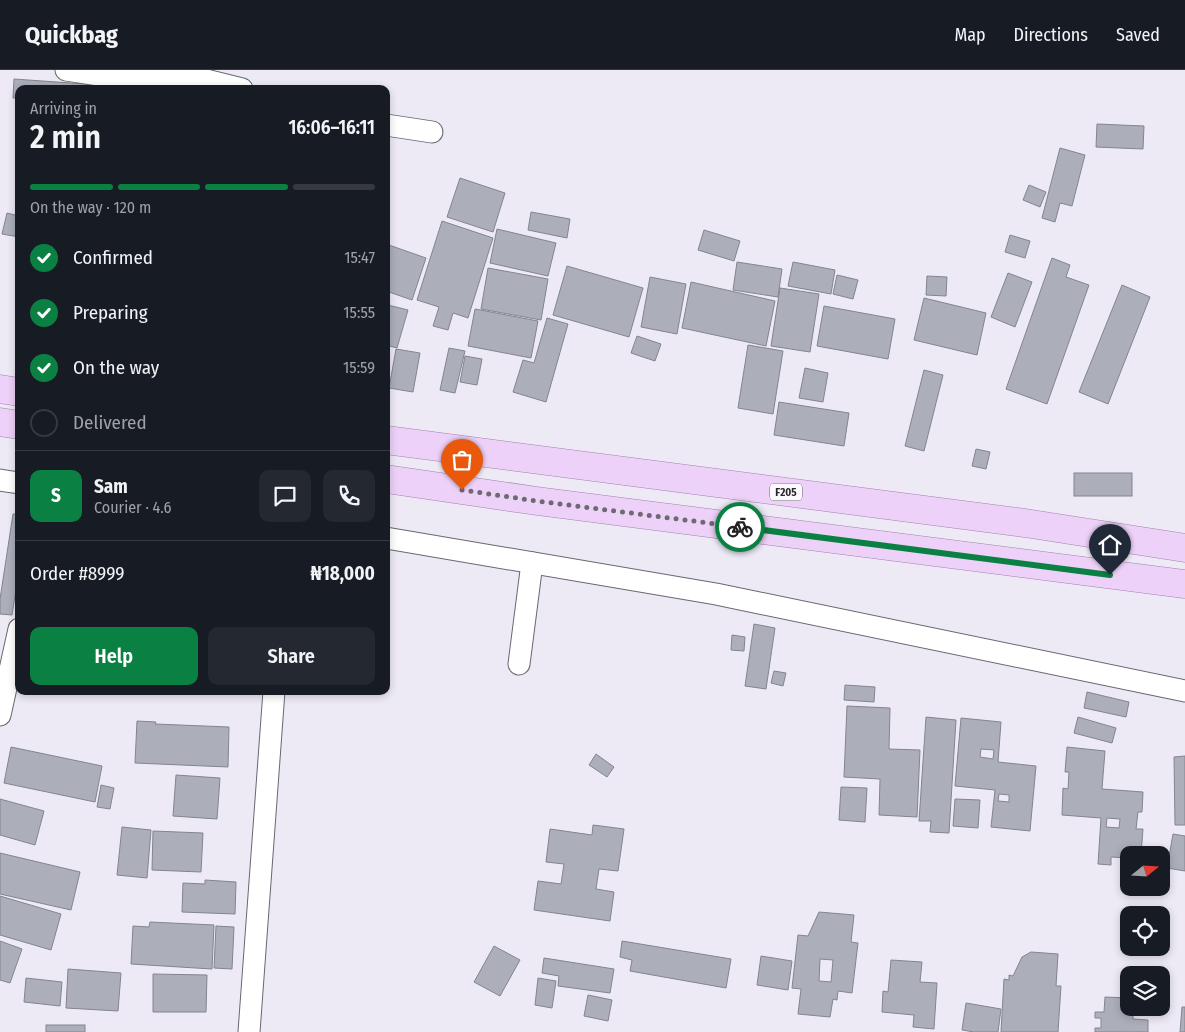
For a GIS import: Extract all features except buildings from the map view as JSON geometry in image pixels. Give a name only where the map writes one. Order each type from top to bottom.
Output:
[{"type":"main road","points":[[0,389],[15,391]]},
{"type":"main road","points":[[0,422],[15,424]]},
{"type":"main road","name":"F205","points":[[390,441],[1025,523],[1185,548]]},
{"type":"main road","points":[[390,480],[556,504],[1185,584]]},
{"type":"main road","points":[[1016,563],[1026,536],[1025,523]]},
{"type":"street","points":[[66,70],[106,76],[206,80],[226,85]]},
{"type":"street","points":[[390,126],[432,132]]},
{"type":"street","points":[[0,480],[15,482]]},
{"type":"street","points":[[390,539],[716,594],[1185,691]]},
{"type":"street","points":[[519,664],[532,563]]},
{"type":"street","points":[[0,715],[15,647]]},
{"type":"street","points":[[249,1032],[274,695]]},
{"type":"way so far","points":[[462,490],[740,527]]},
{"type":"route","points":[[740,527],[1110,575]]}]
